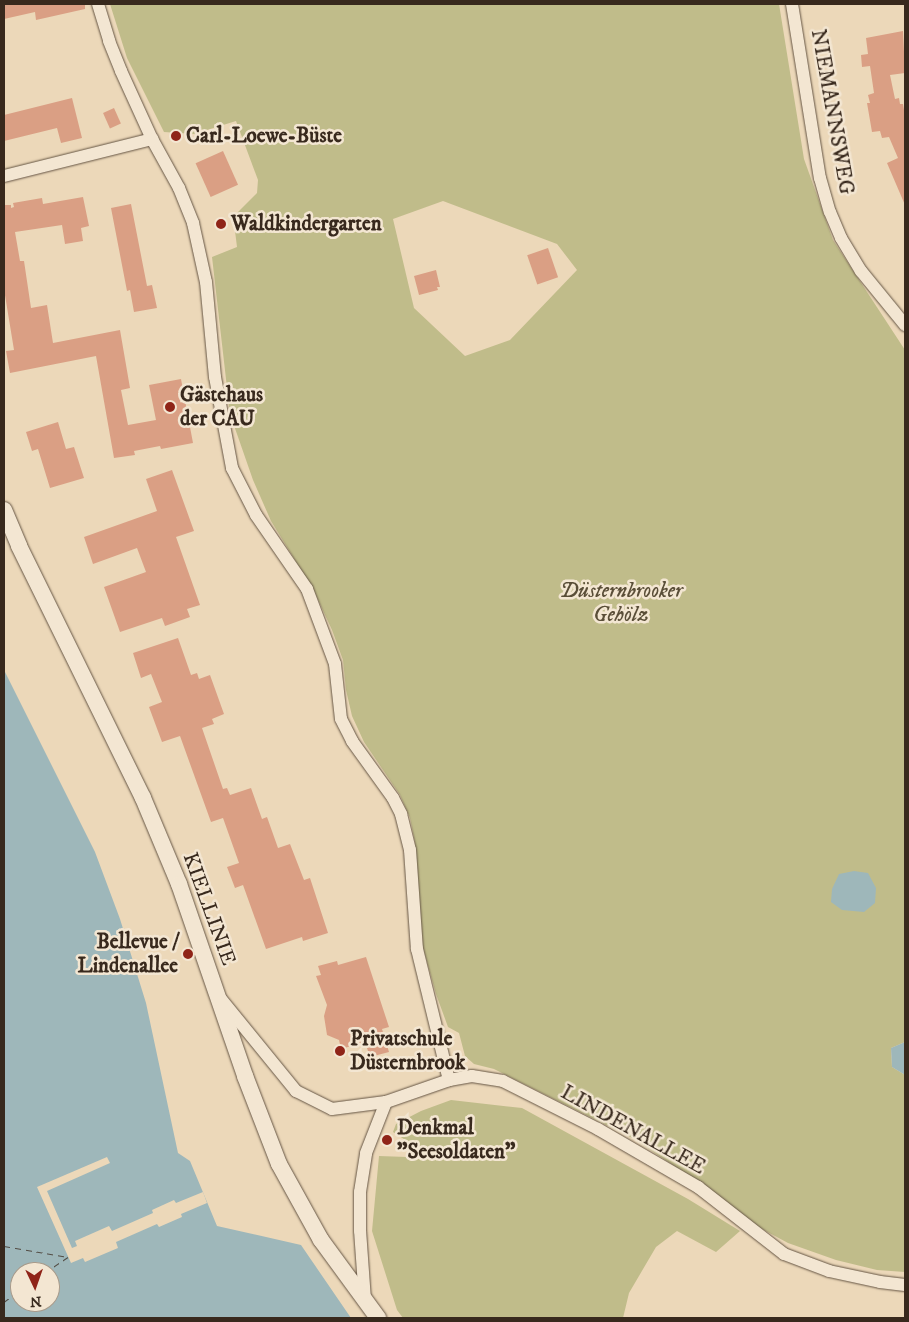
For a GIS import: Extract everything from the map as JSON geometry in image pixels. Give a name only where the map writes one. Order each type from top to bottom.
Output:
[{"type":"street","points":[[98,4],[112,49],[152,138],[179,188],[193,223],[206,282],[217,386],[232,468],[256,515],[307,589],[335,664],[341,719],[352,741],[393,798],[407,833],[417,949],[449,1080]]},
{"type":"street","name":"NIEMANNSWEG","points":[[792,4],[820,178],[830,212],[841,238],[862,271],[905,325]]},
{"type":"street","points":[[4,176],[152,138]]},
{"type":"street","name":"KIELLINIE","points":[[4,510],[19,546],[143,798],[179,884],[215,991],[279,1164],[321,1240],[378,1318]]},
{"type":"street","name":"LINDENALLEE","points":[[215,991],[296,1091],[332,1109],[386,1102],[449,1080],[472,1076],[503,1081],[598,1129],[698,1187],[784,1254],[829,1271],[880,1282],[905,1285]]},
{"type":"street","points":[[365,1301],[360,1231],[360,1192],[366,1153],[386,1102]]},
{"type":"green space","name":"Düsternbrooker Gehölz","points":[[110,4],[779,4],[804,159],[833,240],[905,350],[905,1042],[891,1048],[892,1067],[905,1075],[905,1272],[877,1270],[836,1260],[788,1243],[751,1223],[707,1188],[634,1139],[494,1069],[474,1064],[465,1056],[459,1033],[448,1027],[436,994],[422,944],[415,843],[410,818],[400,795],[364,742],[352,716],[346,690],[343,660],[332,630],[314,591],[271,521],[253,480],[230,414],[212,257],[237,247],[234,223],[236,214],[257,193],[258,180],[236,121],[194,134],[164,132],[127,58]],"holes":[[[443,201],[557,244],[577,270],[510,340],[465,356],[414,308],[393,219]]]},
{"type":"green space","points":[[451,1100],[522,1108],[688,1199],[740,1231],[716,1252],[677,1231],[656,1247],[629,1293],[623,1318],[403,1318],[397,1310],[372,1231],[379,1156],[407,1157],[410,1143],[393,1132],[396,1124],[421,1111]]},
{"type":"water","points":[[4,670],[95,852],[120,919],[146,1003],[178,1153],[190,1161],[217,1226],[301,1245],[351,1318],[4,1318]]},
{"type":"water","points":[[854,871],[868,873],[876,888],[875,903],[864,912],[842,910],[831,902],[832,889],[839,874]]},
{"type":"water","points":[[905,1042],[905,1075],[892,1067],[891,1048]]},
{"type":"pier","points":[[107,1157],[110,1163],[47,1191],[72,1248],[77,1246],[75,1241],[109,1226],[112,1231],[153,1213],[152,1210],[174,1200],[176,1203],[203,1192],[207,1203],[181,1214],[182,1217],[159,1227],[157,1224],[116,1242],[118,1248],[85,1262],[83,1258],[71,1263],[37,1187]]},
{"type":"building","points":[[4,4],[85,4],[85,9],[36,20],[35,12],[4,19]]},
{"type":"building","points":[[903,31],[905,73],[890,75],[895,99],[899,98],[900,104],[903,104],[905,116],[905,205],[887,163],[898,158],[889,137],[882,138],[880,131],[872,132],[867,103],[870,103],[868,95],[874,93],[870,66],[862,67],[861,55],[868,54],[866,38]]},
{"type":"building","points":[[72,98],[82,138],[61,143],[57,128],[4,141],[4,115]]},
{"type":"building","points":[[114,108],[121,124],[110,128],[103,113]]},
{"type":"building","points":[[223,151],[238,185],[211,197],[196,163]]},
{"type":"building","points":[[83,197],[89,226],[81,228],[83,241],[65,244],[62,225],[15,232],[20,261],[24,261],[31,308],[47,305],[53,343],[120,330],[130,388],[121,390],[128,425],[156,420],[149,385],[181,379],[193,443],[161,449],[160,446],[134,451],[135,455],[114,458],[96,356],[10,373],[6,351],[14,350],[4,289],[4,205],[11,205],[11,208],[14,207],[13,203],[42,198],[43,204]]},
{"type":"building","points":[[131,204],[147,286],[152,285],[157,308],[134,312],[130,290],[127,291],[111,208]]},
{"type":"building","points":[[548,248],[558,277],[537,284],[527,255]]},
{"type":"building","points":[[436,270],[440,287],[437,287],[438,290],[419,295],[414,276]]},
{"type":"building","points":[[58,422],[66,449],[74,447],[84,478],[50,488],[38,449],[32,451],[26,432]]},
{"type":"building","points":[[172,470],[194,531],[176,537],[200,605],[187,609],[190,617],[165,626],[162,618],[120,632],[104,587],[146,572],[137,548],[93,564],[84,537],[157,511],[146,479]]},
{"type":"building","points":[[178,638],[191,675],[197,673],[199,679],[210,675],[224,714],[212,719],[214,724],[202,728],[223,789],[227,788],[230,795],[251,788],[262,819],[267,817],[278,848],[290,844],[304,880],[310,878],[328,933],[303,941],[302,937],[266,949],[243,885],[235,888],[227,867],[239,863],[223,818],[211,822],[180,736],[162,742],[149,707],[162,702],[151,674],[141,678],[133,653]]},
{"type":"building","points":[[366,957],[389,1027],[382,1029],[389,1052],[370,1057],[365,1042],[341,1049],[339,1040],[327,1035],[324,1016],[327,1005],[316,976],[321,975],[318,966],[337,961],[338,965]]},
{"type":"ferry route","points":[[4,1246],[68,1257],[60,1262]]},
{"type":"ferry route","points":[[4,1302],[10,1298]]},
{"type":"place","name":"Carl-Loewe-Büste","points":[[176,136]]},
{"type":"place","name":"Waldkindergarten","points":[[221,224]]},
{"type":"place","name":"Gästehaus der CAU","points":[[170,407]]},
{"type":"place","name":"Bellevue / Lindenallee","points":[[188,954]]},
{"type":"place","name":"Privatschule Düsternbrook","points":[[340,1051]]},
{"type":"place","name":"Denkmal \"Seesoldaten\"","points":[[387,1140]]}]
